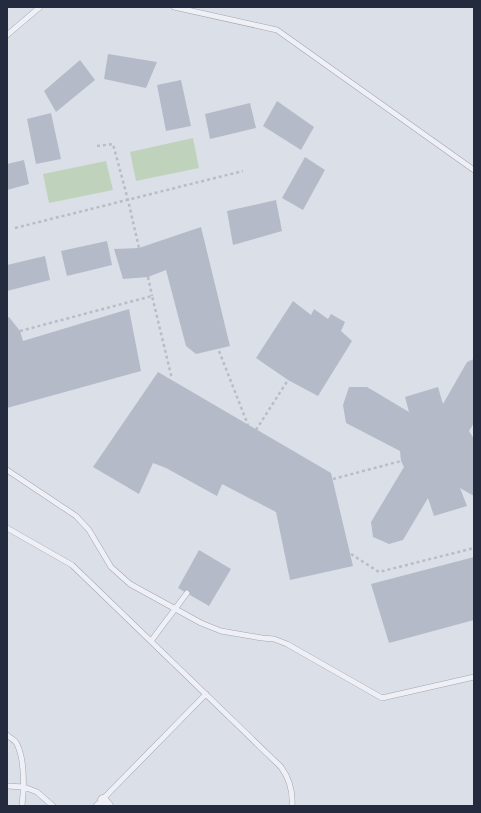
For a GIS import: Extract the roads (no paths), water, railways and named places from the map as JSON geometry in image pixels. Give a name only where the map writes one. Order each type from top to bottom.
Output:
[{"type":"lane","points":[[7,35],[40,7]]},
{"type":"lane","points":[[174,7],[277,30],[474,170]]},
{"type":"lane","points":[[7,470],[76,516],[89,530],[111,567],[130,584],[201,623],[221,631],[274,639],[287,644],[382,698],[474,677]]},
{"type":"lane","points":[[7,528],[72,564],[281,766],[290,784],[292,806]]},
{"type":"lane","points":[[151,641],[187,593]]},
{"type":"lane","points":[[102,804],[206,694]]},
{"type":"lane","points":[[7,736],[16,742],[22,761],[24,787],[22,806]]},
{"type":"lane","points":[[7,786],[24,787],[37,792],[53,806]]}]
